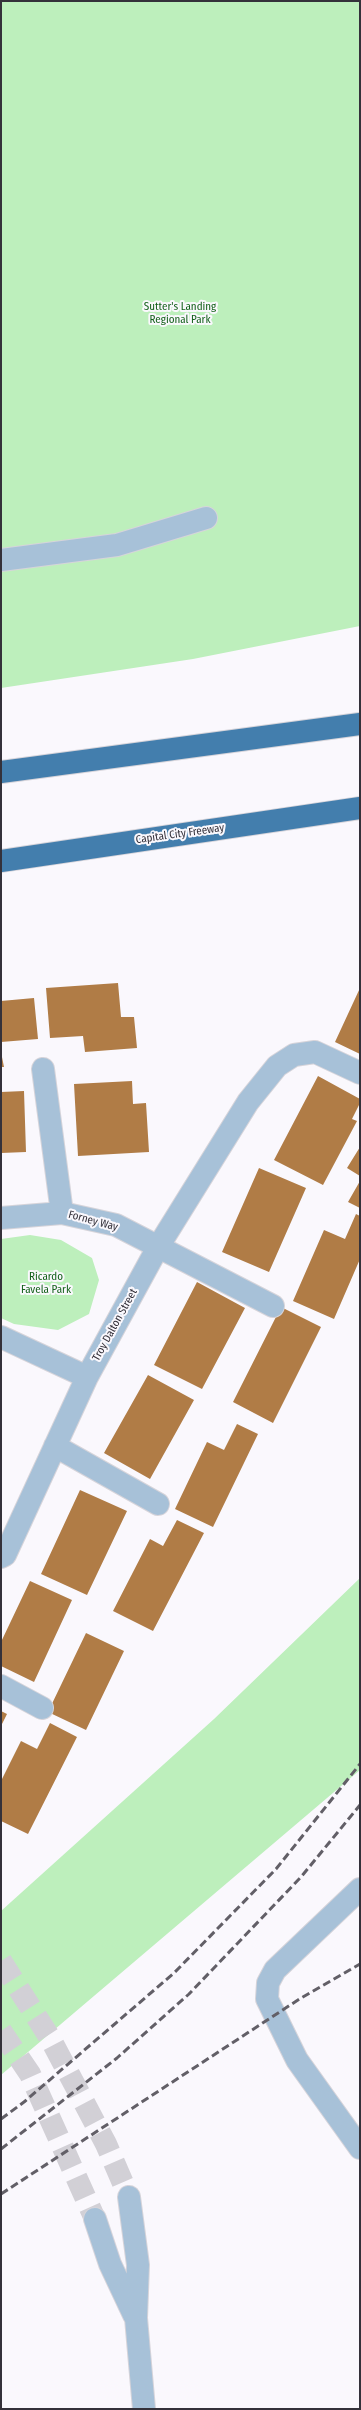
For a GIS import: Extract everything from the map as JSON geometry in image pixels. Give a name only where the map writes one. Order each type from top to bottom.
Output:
[{"type":"highway","points":[[1,772],[360,724]]},
{"type":"highway","name":"Capital City Freeway","points":[[1,861],[360,808]]},
{"type":"street","points":[[1,560],[117,545],[206,518]]},
{"type":"street","name":"Troy Dalton Street","points":[[1,1557],[5,1555],[87,1377],[158,1247],[248,1102],[277,1066],[294,1055],[314,1052],[360,1073]]},
{"type":"street","points":[[43,1069],[62,1213]]},
{"type":"street","name":"Forney Way","points":[[1,1218],[62,1213],[116,1225],[273,1306]]},
{"type":"street","points":[[1,1337],[87,1377]]},
{"type":"street","points":[[55,1446],[158,1504]]},
{"type":"street","points":[[1,1686],[42,1708]]},
{"type":"street","points":[[360,1889],[275,1970],[268,1983],[267,1998],[297,2060],[360,2148]]},
{"type":"street","points":[[129,2197],[138,2265],[136,2318],[144,2409]]},
{"type":"street","points":[[95,2219],[110,2264],[136,2318]]},
{"type":"green space","name":"Sutter's Landing Regional Park","points":[[1,1],[360,1],[360,626],[193,659],[1,688]]},
{"type":"green space","name":"Ricardo Favela Park","points":[[30,1235],[61,1240],[92,1258],[99,1280],[89,1314],[58,1330],[14,1324],[1,1318],[1,1239]]},
{"type":"green space","points":[[360,1578],[360,1770],[1,2075],[1,1911],[214,1719]]},
{"type":"building","points":[[118,983],[121,1017],[134,1017],[137,1048],[85,1052],[83,1036],[50,1038],[46,988]]},
{"type":"building","points":[[360,988],[360,1054],[335,1042]]},
{"type":"building","points":[[34,998],[38,1039],[1,1042],[1,1001]]},
{"type":"building","points":[[1,1052],[4,1067],[1,1067]]},
{"type":"building","points":[[318,1076],[360,1099],[360,1103],[352,1119],[357,1121],[323,1185],[274,1160]]},
{"type":"building","points":[[132,1081],[133,1104],[146,1103],[149,1152],[78,1156],[74,1084]]},
{"type":"building","points":[[24,1091],[26,1152],[1,1153],[1,1092]]},
{"type":"building","points":[[360,1147],[360,1176],[347,1168]]},
{"type":"building","points":[[259,1168],[306,1188],[269,1272],[222,1252]]},
{"type":"building","points":[[360,1181],[360,1208],[348,1202]]},
{"type":"building","points":[[356,1214],[360,1216],[360,1259],[334,1319],[293,1301],[324,1230],[345,1239]]},
{"type":"building","points":[[197,1282],[245,1308],[202,1389],[154,1365]]},
{"type":"building","points":[[281,1307],[321,1327],[273,1423],[233,1402]]},
{"type":"building","points":[[148,1375],[194,1400],[150,1479],[104,1453]]},
{"type":"building","points":[[237,1424],[258,1434],[213,1527],[175,1509],[207,1442],[224,1450]]},
{"type":"building","points":[[80,1490],[127,1511],[87,1595],[41,1574]]},
{"type":"building","points":[[177,1520],[204,1533],[153,1631],[113,1611],[150,1539],[163,1546]]},
{"type":"building","points":[[30,1581],[72,1600],[34,1682],[1,1666],[1,1642]]},
{"type":"building","points":[[86,1633],[124,1651],[86,1730],[48,1712]]},
{"type":"building","points":[[1,1711],[7,1714],[1,1726]]},
{"type":"building","points":[[50,1723],[77,1737],[28,1834],[1,1821],[1,1781],[21,1741],[37,1749]]},
{"type":"tunnel","points":[[1,1961],[50,2038],[106,2144],[129,2197]]},
{"type":"tunnel","points":[[1,2031],[30,2074],[95,2219]]},
{"type":"railway","points":[[1,2119],[24,2102],[174,1973],[276,1869],[360,1764]]},
{"type":"railway","points":[[1,2149],[117,2058],[189,1994],[301,1877],[360,1805]]},
{"type":"railway","points":[[1,2194],[301,1998],[360,1964]]}]
